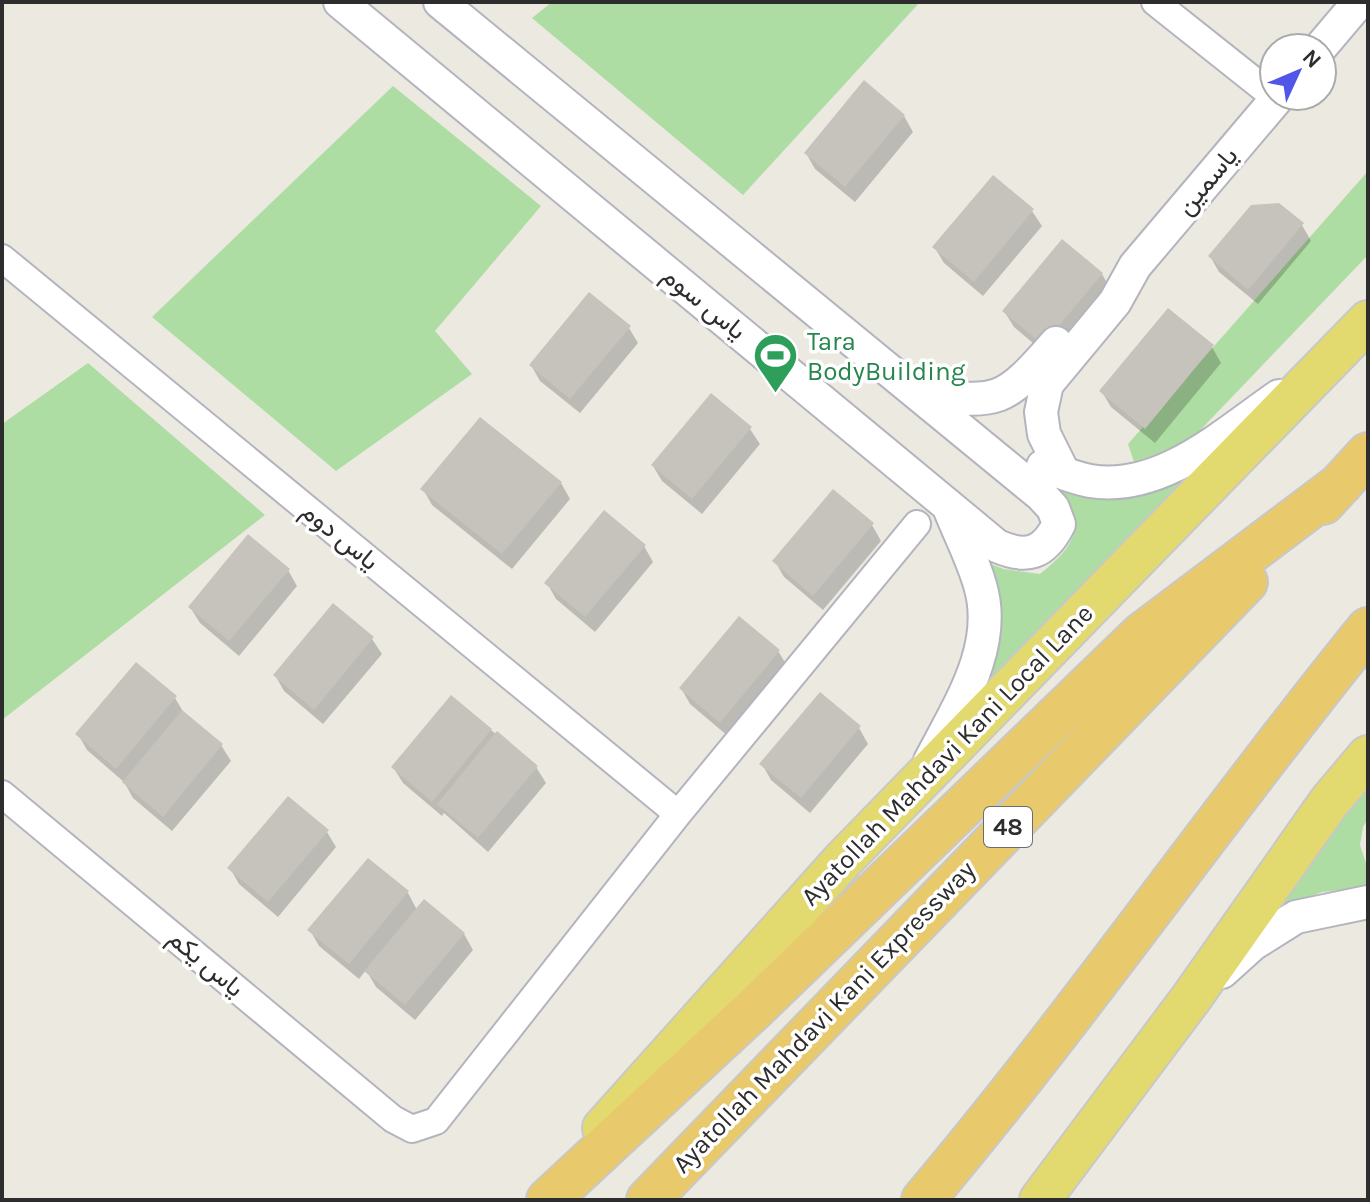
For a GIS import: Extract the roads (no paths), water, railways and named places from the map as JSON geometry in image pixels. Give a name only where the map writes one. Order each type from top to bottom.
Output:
[{"type":"highway","points":[[548,1200],[766,997],[1142,634],[1355,469]]},
{"type":"highway","name":"Ayatollah Mahdavi Kani Expressway","points":[[648,1200],[1355,469]]},
{"type":"highway","points":[[923,1200],[997,1112],[1264,757],[1368,629]]},
{"type":"highway","points":[[941,1200],[997,1112]]},
{"type":"main road","name":"Ayatollah Mahdavi Kani Local Lane","points":[[538,1200],[786,922],[1368,321]]},
{"type":"main road","points":[[1040,1200],[1192,997],[1330,801],[1368,756]]},
{"type":"street","name":"یاس سوم","points":[[340,2],[948,503],[982,588],[985,638],[967,688],[918,783]]},
{"type":"street","points":[[440,2],[986,448],[1053,508],[1059,524],[1051,540],[1036,551],[1017,554],[997,546],[948,503]]},
{"type":"street","points":[[1155,2],[1258,82]]},
{"type":"street","points":[[1334,32],[1359,2]]},
{"type":"street","name":"یاسمین","points":[[1135,266],[1266,112]]},
{"type":"street","name":"یاس دوم","points":[[2,258],[678,814]]},
{"type":"street","points":[[919,394],[977,400],[997,398],[1028,375],[1107,287],[1135,266]]},
{"type":"street","points":[[1063,472],[1044,434],[1041,412],[1047,384],[1115,302],[1135,266]]},
{"type":"street","points":[[986,448],[1091,481],[1115,481],[1169,469],[1320,369]]},
{"type":"street","points":[[678,814],[917,524]]},
{"type":"street","name":"یاس یکم","points":[[2,794],[393,1119],[412,1129],[436,1121],[678,814]]},
{"type":"street","points":[[1192,997],[1253,944],[1296,917],[1368,902]]},
{"type":"place","name":"Tara BodyBuilding","points":[[776,395]]}]
